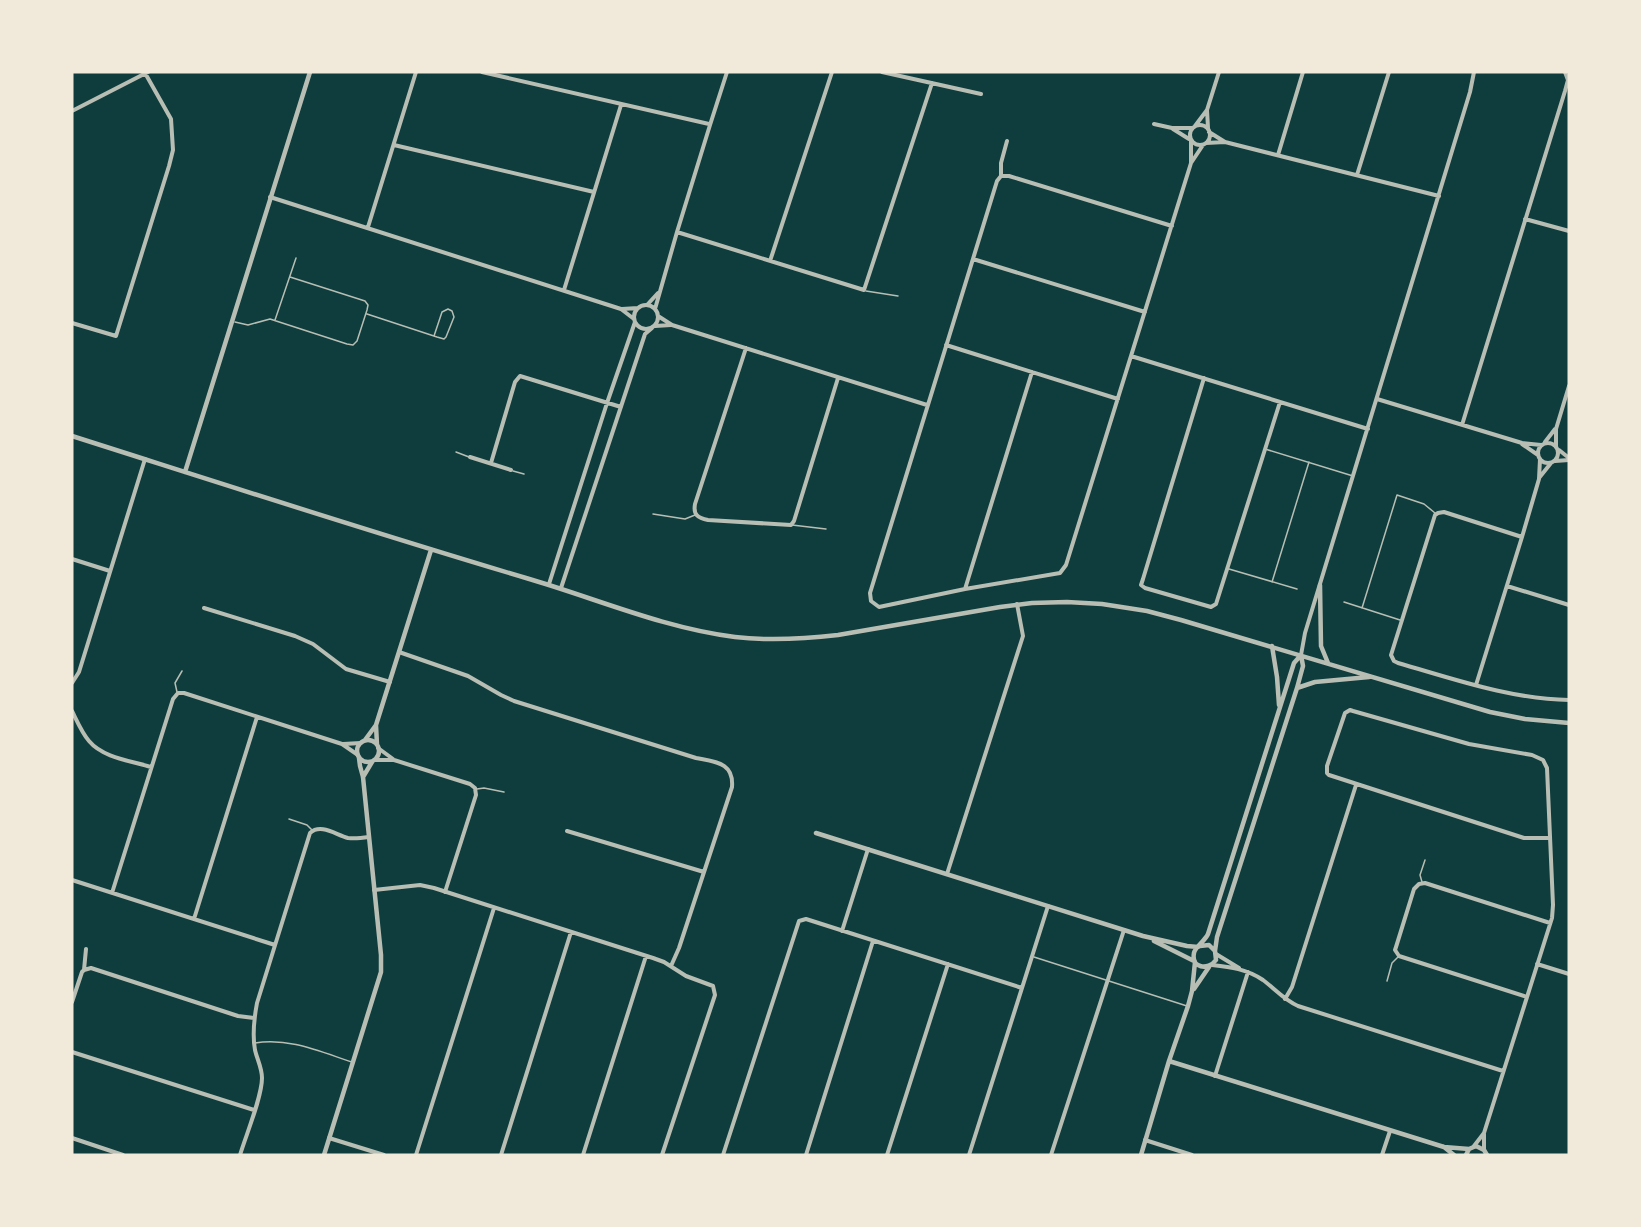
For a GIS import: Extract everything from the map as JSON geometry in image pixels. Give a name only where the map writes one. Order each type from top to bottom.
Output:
[{"type":"street","points":[[185,472],[310,72]]},
{"type":"street","points":[[368,227],[416,72]]},
{"type":"street","points":[[482,72],[710,124]]},
{"type":"street","points":[[727,72],[659,292],[655,309],[658,316],[672,325],[928,405]]},
{"type":"street","points":[[770,261],[832,72]]},
{"type":"street","points":[[882,72],[981,94]]},
{"type":"street","points":[[1007,141],[1001,163],[1001,176],[997,181],[870,593],[871,601],[879,607],[965,589],[1060,573],[1066,565],[1191,163],[1189,134],[1207,110],[1219,72]]},
{"type":"street","points":[[1278,155],[1304,72]]},
{"type":"street","points":[[1357,175],[1389,72]]},
{"type":"street","points":[[1192,991],[1216,960],[1217,937],[1303,666],[1301,655],[1305,633],[1439,196],[1474,72]]},
{"type":"street","points":[[1462,425],[1565,91],[1568,80],[1565,72]]},
{"type":"street","points":[[72,111],[147,73],[171,119],[173,150],[116,336],[72,323]]},
{"type":"street","points":[[677,231],[864,290],[932,83]]},
{"type":"street","points":[[564,290],[621,105]]},
{"type":"street","points":[[1191,163],[1209,138],[1207,110]]},
{"type":"street","points":[[1154,124],[1172,128],[1200,125],[1225,141],[1439,196]]},
{"type":"street","points":[[1172,128],[1197,145],[1225,141]]},
{"type":"street","points":[[394,145],[594,192]]},
{"type":"street","points":[[1001,176],[1008,176],[1172,226]]},
{"type":"street","points":[[270,197],[621,309],[635,320],[640,328],[672,325]]},
{"type":"street","points":[[1526,219],[1569,231]]},
{"type":"street","points":[[973,259],[1145,312]]},
{"type":"street","points":[[621,309],[639,308],[646,305],[659,292]]},
{"type":"street","points":[[646,305],[655,309]]},
{"type":"street","points":[[549,584],[639,308]]},
{"type":"street","points":[[561,588],[645,334],[653,327],[658,316]]},
{"type":"street","points":[[946,345],[1118,399]]},
{"type":"street","points":[[746,348],[695,504],[695,515],[700,519],[791,525],[838,378]]},
{"type":"street","points":[[1131,356],[1368,429]]},
{"type":"street","points":[[965,589],[1032,372]]},
{"type":"street","points":[[491,463],[515,382],[520,376],[621,407]]},
{"type":"street","points":[[1204,378],[1141,585],[1145,588],[1214,606],[1218,600],[1280,402]]},
{"type":"street","points":[[1539,479],[1558,456],[1556,429],[1569,386]]},
{"type":"street","points":[[1377,399],[1522,443],[1551,443],[1569,459]]},
{"type":"street","points":[[1476,685],[1539,479],[1539,450],[1556,429]]},
{"type":"street","points":[[72,436],[432,550],[549,584],[634,613],[711,633],[760,639],[808,638],[838,635],[1017,604],[1067,602],[1102,604],[1146,611],[1272,646],[1490,712],[1525,719],[1569,723]]},
{"type":"street","points":[[1522,443],[1545,463],[1569,459]]},
{"type":"street","points":[[470,457],[511,470]]},
{"type":"street","points":[[72,683],[79,672],[145,459]]},
{"type":"street","points":[[1522,537],[1444,512],[1436,514],[1391,655],[1394,661],[1496,691],[1569,700]]},
{"type":"street","points":[[324,1155],[381,972],[363,777],[358,748],[376,725],[432,550]]},
{"type":"street","points":[[72,559],[110,572]]},
{"type":"street","points":[[1320,585],[1321,646],[1328,663]]},
{"type":"street","points":[[1507,586],[1569,605]]},
{"type":"street","points":[[947,874],[1023,636],[1017,604]]},
{"type":"street","points":[[204,608],[295,636],[313,644],[346,669],[390,682]]},
{"type":"street","points":[[1272,646],[1279,711]]},
{"type":"street","points":[[399,652],[468,676],[514,701],[724,766],[731,774],[732,787],[671,966]]},
{"type":"street","points":[[1141,1155],[1192,991],[1194,953],[1208,934],[1294,663],[1301,655]]},
{"type":"street","points":[[1297,688],[1315,682],[1372,677]]},
{"type":"street","points":[[112,893],[173,699],[178,693],[342,744],[365,762],[394,760],[474,786],[476,795],[445,892]]},
{"type":"street","points":[[1466,1155],[1484,1133],[1550,923],[1553,905],[1547,768],[1543,760],[1532,755],[1475,746],[1350,710],[1342,717],[1326,770],[1332,777],[1524,838],[1550,838]]},
{"type":"street","points":[[72,711],[89,742],[96,747],[105,753],[151,767]]},
{"type":"street","points":[[194,919],[257,717]]},
{"type":"street","points":[[363,777],[378,754],[376,725]]},
{"type":"street","points":[[342,744],[371,741],[394,760]]},
{"type":"street","points":[[1285,999],[1292,987],[1356,785]]},
{"type":"street","points":[[240,1155],[262,1079],[254,1043],[254,1018],[257,1003],[309,838],[313,831],[320,829],[348,838],[369,837]]},
{"type":"street","points":[[567,831],[704,872]]},
{"type":"street","points":[[816,833],[1143,936],[1187,946],[1209,945],[1216,953],[1240,969],[1261,979],[1285,999],[1305,1009],[1503,1071]]},
{"type":"street","points":[[842,931],[868,849]]},
{"type":"street","points":[[72,880],[275,945]]},
{"type":"street","points":[[1527,997],[1398,956],[1396,946],[1414,889],[1416,885],[1422,883],[1550,923]]},
{"type":"street","points":[[374,890],[420,885],[445,892],[646,956],[671,966],[686,976],[713,986],[715,995],[662,1155]]},
{"type":"street","points":[[969,1155],[1048,906]]},
{"type":"street","points":[[416,1155],[494,908]]},
{"type":"street","points":[[723,1155],[799,921],[806,920],[1022,988]]},
{"type":"street","points":[[1051,1155],[1124,930]]},
{"type":"street","points":[[501,1155],[571,932]]},
{"type":"street","points":[[1143,936],[1203,967],[1240,969]]},
{"type":"street","points":[[806,1155],[873,941]]},
{"type":"street","points":[[72,1002],[84,970],[86,949]]},
{"type":"street","points":[[583,1155],[646,956]]},
{"type":"street","points":[[887,1155],[948,964]]},
{"type":"street","points":[[1537,964],[1569,974]]},
{"type":"street","points":[[84,970],[91,968],[238,1016],[254,1018]]},
{"type":"street","points":[[1215,1076],[1248,972]]},
{"type":"street","points":[[72,1052],[254,1110]]},
{"type":"street","points":[[1169,1061],[1444,1148],[1479,1147],[1487,1153]]},
{"type":"street","points":[[1382,1155],[1390,1131]]},
{"type":"street","points":[[1484,1133],[1487,1153]]},
{"type":"street","points":[[72,1138],[123,1155]]},
{"type":"street","points":[[329,1138],[384,1155]]},
{"type":"street","points":[[1145,1140],[1192,1155]]},
{"type":"street","points":[[1444,1148],[1454,1155]]},
{"type":"lane","points":[[275,321],[296,258]]},
{"type":"lane","points":[[232,321],[248,325],[270,319],[353,345],[357,341],[368,305],[361,299],[290,277]]},
{"type":"lane","points":[[864,290],[898,296]]},
{"type":"lane","points":[[366,313],[441,339],[446,337],[454,316],[452,311],[448,309],[442,312],[434,336]]},
{"type":"lane","points":[[1265,449],[1353,476]]},
{"type":"lane","points":[[456,452],[470,457]]},
{"type":"lane","points":[[1272,582],[1309,462]]},
{"type":"lane","points":[[511,470],[524,474]]},
{"type":"lane","points":[[1362,608],[1397,495],[1424,504],[1436,514]]},
{"type":"lane","points":[[652,514],[685,519],[695,515]]},
{"type":"lane","points":[[791,525],[826,529]]},
{"type":"lane","points":[[1228,569],[1297,589]]},
{"type":"lane","points":[[1344,602],[1402,620]]},
{"type":"lane","points":[[178,693],[175,683],[182,671]]},
{"type":"lane","points":[[476,790],[484,788],[504,792]]},
{"type":"lane","points":[[290,819],[307,825],[313,831]]},
{"type":"lane","points":[[1422,883],[1420,874],[1425,860]]},
{"type":"lane","points":[[1387,981],[1392,963],[1398,956]]},
{"type":"lane","points":[[1032,957],[1188,1006]]},
{"type":"lane","points":[[254,1043],[285,1042],[353,1062]]}]
